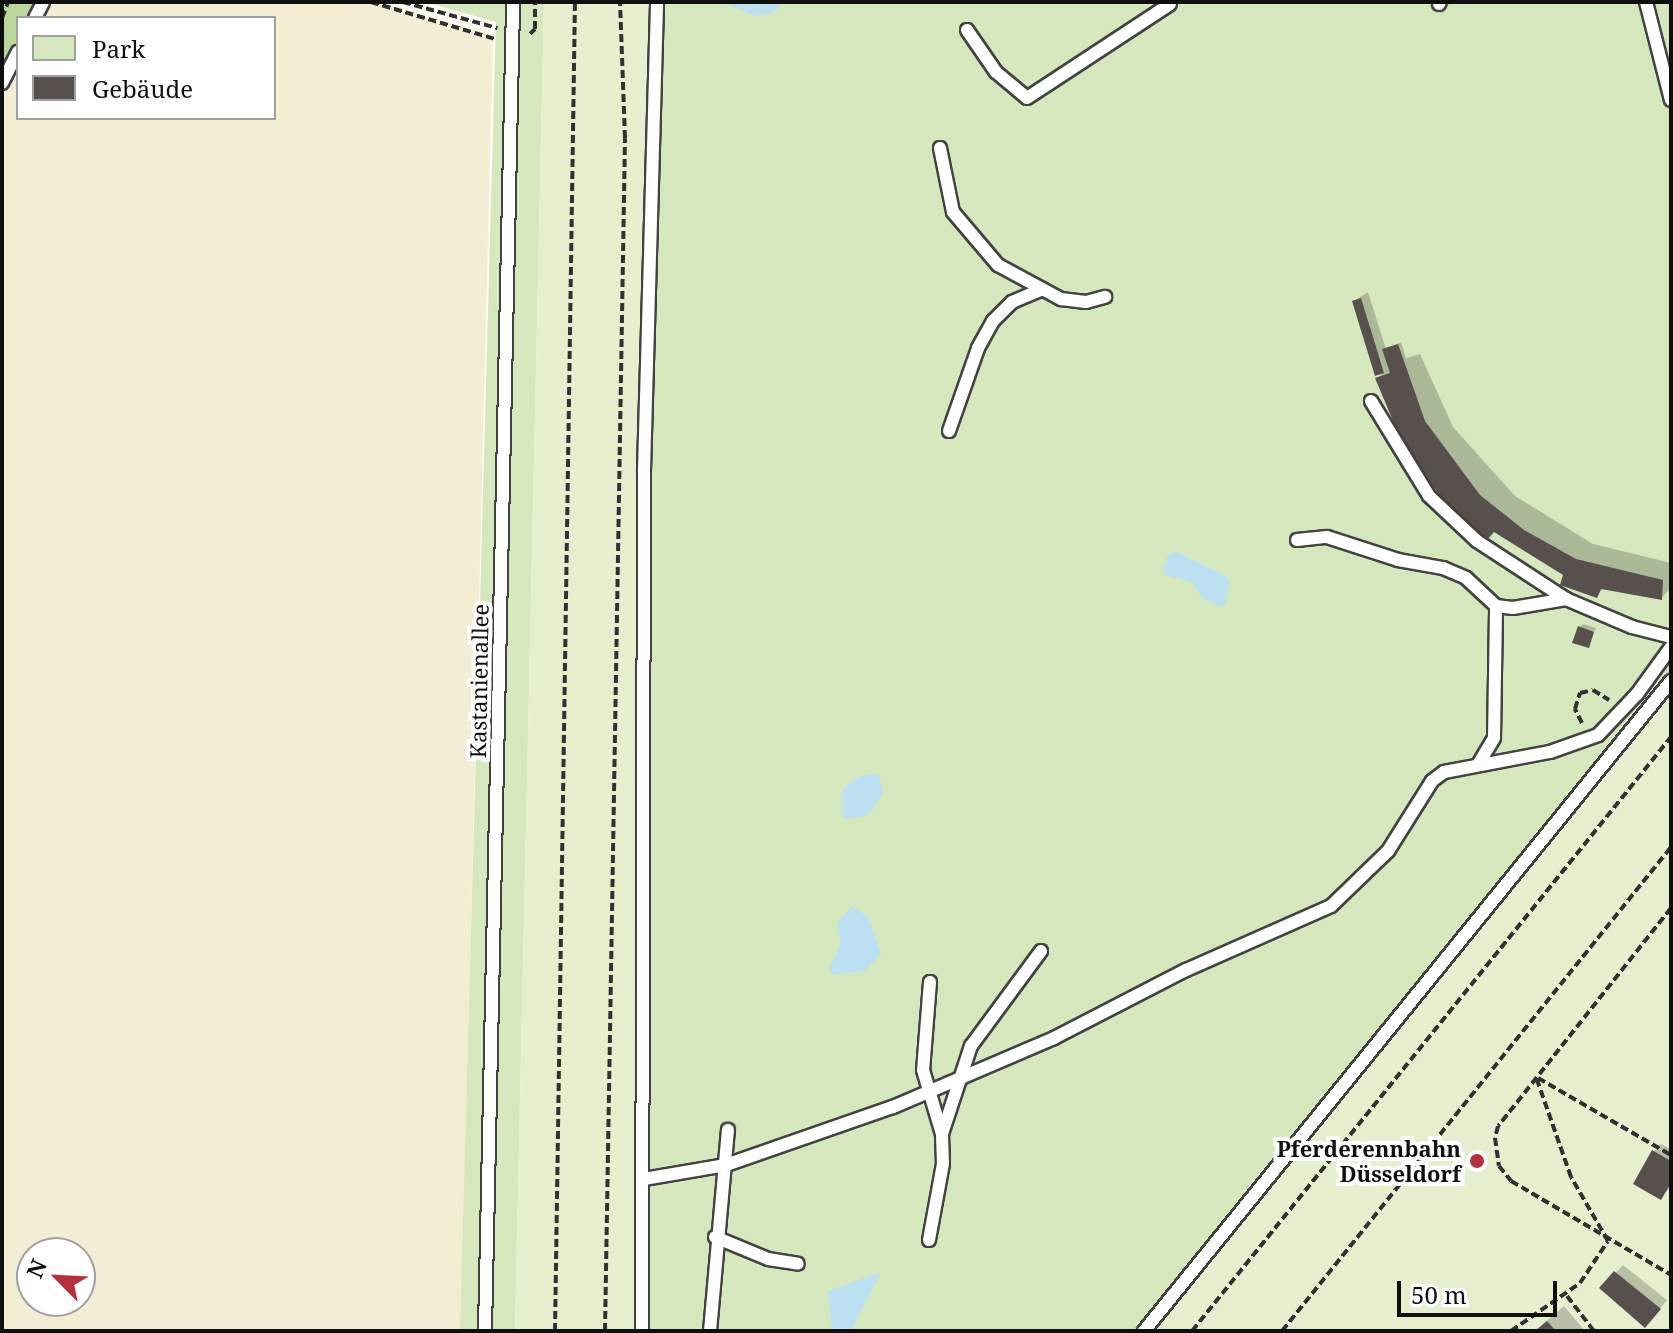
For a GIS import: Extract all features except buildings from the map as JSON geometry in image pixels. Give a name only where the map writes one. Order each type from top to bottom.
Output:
[{"type":"lane","name":"Kastanienallee","points":[[485,1331],[513,2]]},
{"type":"lane","points":[[642,1331],[644,470],[657,2]]},
{"type":"lane","points":[[1646,2],[1671,100]]},
{"type":"lane","points":[[967,30],[996,72],[1027,98],[1170,4]]},
{"type":"lane","points":[[2,83],[16,56]]},
{"type":"lane","points":[[940,148],[949,200],[969,236],[1012,277],[1073,301],[1105,297]]},
{"type":"lane","points":[[949,431],[978,348],[993,321],[1012,302],[1042,289]]},
{"type":"lane","points":[[1371,401],[1429,496],[1477,541],[1566,599],[1671,637]]},
{"type":"lane","points":[[1297,540],[1327,537],[1398,560],[1443,568],[1466,578],[1496,606],[1513,608],[1566,599]]},
{"type":"lane","points":[[1479,763],[1494,738],[1496,606]]},
{"type":"lane","points":[[644,1179],[726,1165],[812,1138],[960,1078],[1331,906],[1388,851],[1432,781],[1444,772],[1550,752],[1598,735],[1637,694],[1671,647]]},
{"type":"lane","points":[[1144,1331],[1671,681]]},
{"type":"lane","points":[[942,1134],[971,1046],[1041,951]]},
{"type":"lane","points":[[929,1240],[943,1164],[942,1134],[922,1047],[930,982]]},
{"type":"lane","points":[[710,1331],[715,1237],[728,1130]]},
{"type":"lane","points":[[715,1237],[768,1259],[798,1264]]},
{"type":"path","points":[[2,18],[8,2]]},
{"type":"path","points":[[371,2],[498,40],[511,32]]},
{"type":"path","points":[[403,2],[511,32]]},
{"type":"path","points":[[555,1331],[575,2]]},
{"type":"path","points":[[605,1331],[625,138],[620,2]]},
{"type":"path","points":[[1192,1331],[1671,737]]},
{"type":"path","points":[[1282,1331],[1671,847]]},
{"type":"path","points":[[1671,908],[1498,1126],[1499,1166],[1527,1193],[1671,1275]]},
{"type":"path","points":[[1536,1077],[1671,1155]]},
{"type":"path","points":[[1536,1077],[1571,1177],[1608,1241]]},
{"type":"path","points":[[1511,1331],[1567,1296],[1608,1241]]},
{"type":"path","points":[[1567,1296],[1594,1331]]},
{"type":"shaded area","points":[[50,2],[376,2],[493,35],[461,1331],[2,1331],[2,98],[16,70],[16,120],[276,120],[276,16],[43,16]]},
{"type":"green space","points":[[2,2],[39,2],[32,16],[16,16],[16,46],[2,73]]},
{"type":"green space","points":[[425,2],[544,2],[515,1331],[460,1331],[496,22]]},
{"type":"green space","points":[[544,2],[657,2],[644,470],[642,1331],[515,1331]]},
{"type":"green space","points":[[657,2],[1671,2],[1671,681],[1144,1331],[642,1331],[644,470]]},
{"type":"green space","name":"Pferderennbahn Düsseldorf","points":[[1671,681],[1671,1331],[1144,1331]]},
{"type":"water","points":[[723,2],[783,2],[774,12],[755,16]]},
{"type":"water","points":[[1177,552],[1230,581],[1225,604],[1220,607],[1202,598],[1192,582],[1162,574],[1168,555]]},
{"type":"water","points":[[878,773],[883,791],[873,809],[864,817],[843,819],[843,789],[858,777]]},
{"type":"water","points":[[852,906],[868,917],[881,953],[866,970],[834,975],[829,970],[841,943],[837,923]]},
{"type":"water","points":[[881,1272],[851,1331],[832,1331],[828,1291]]},
{"type":"place","name":"Pferderennbahn Düsseldorf","points":[[1477,1161]]}]
